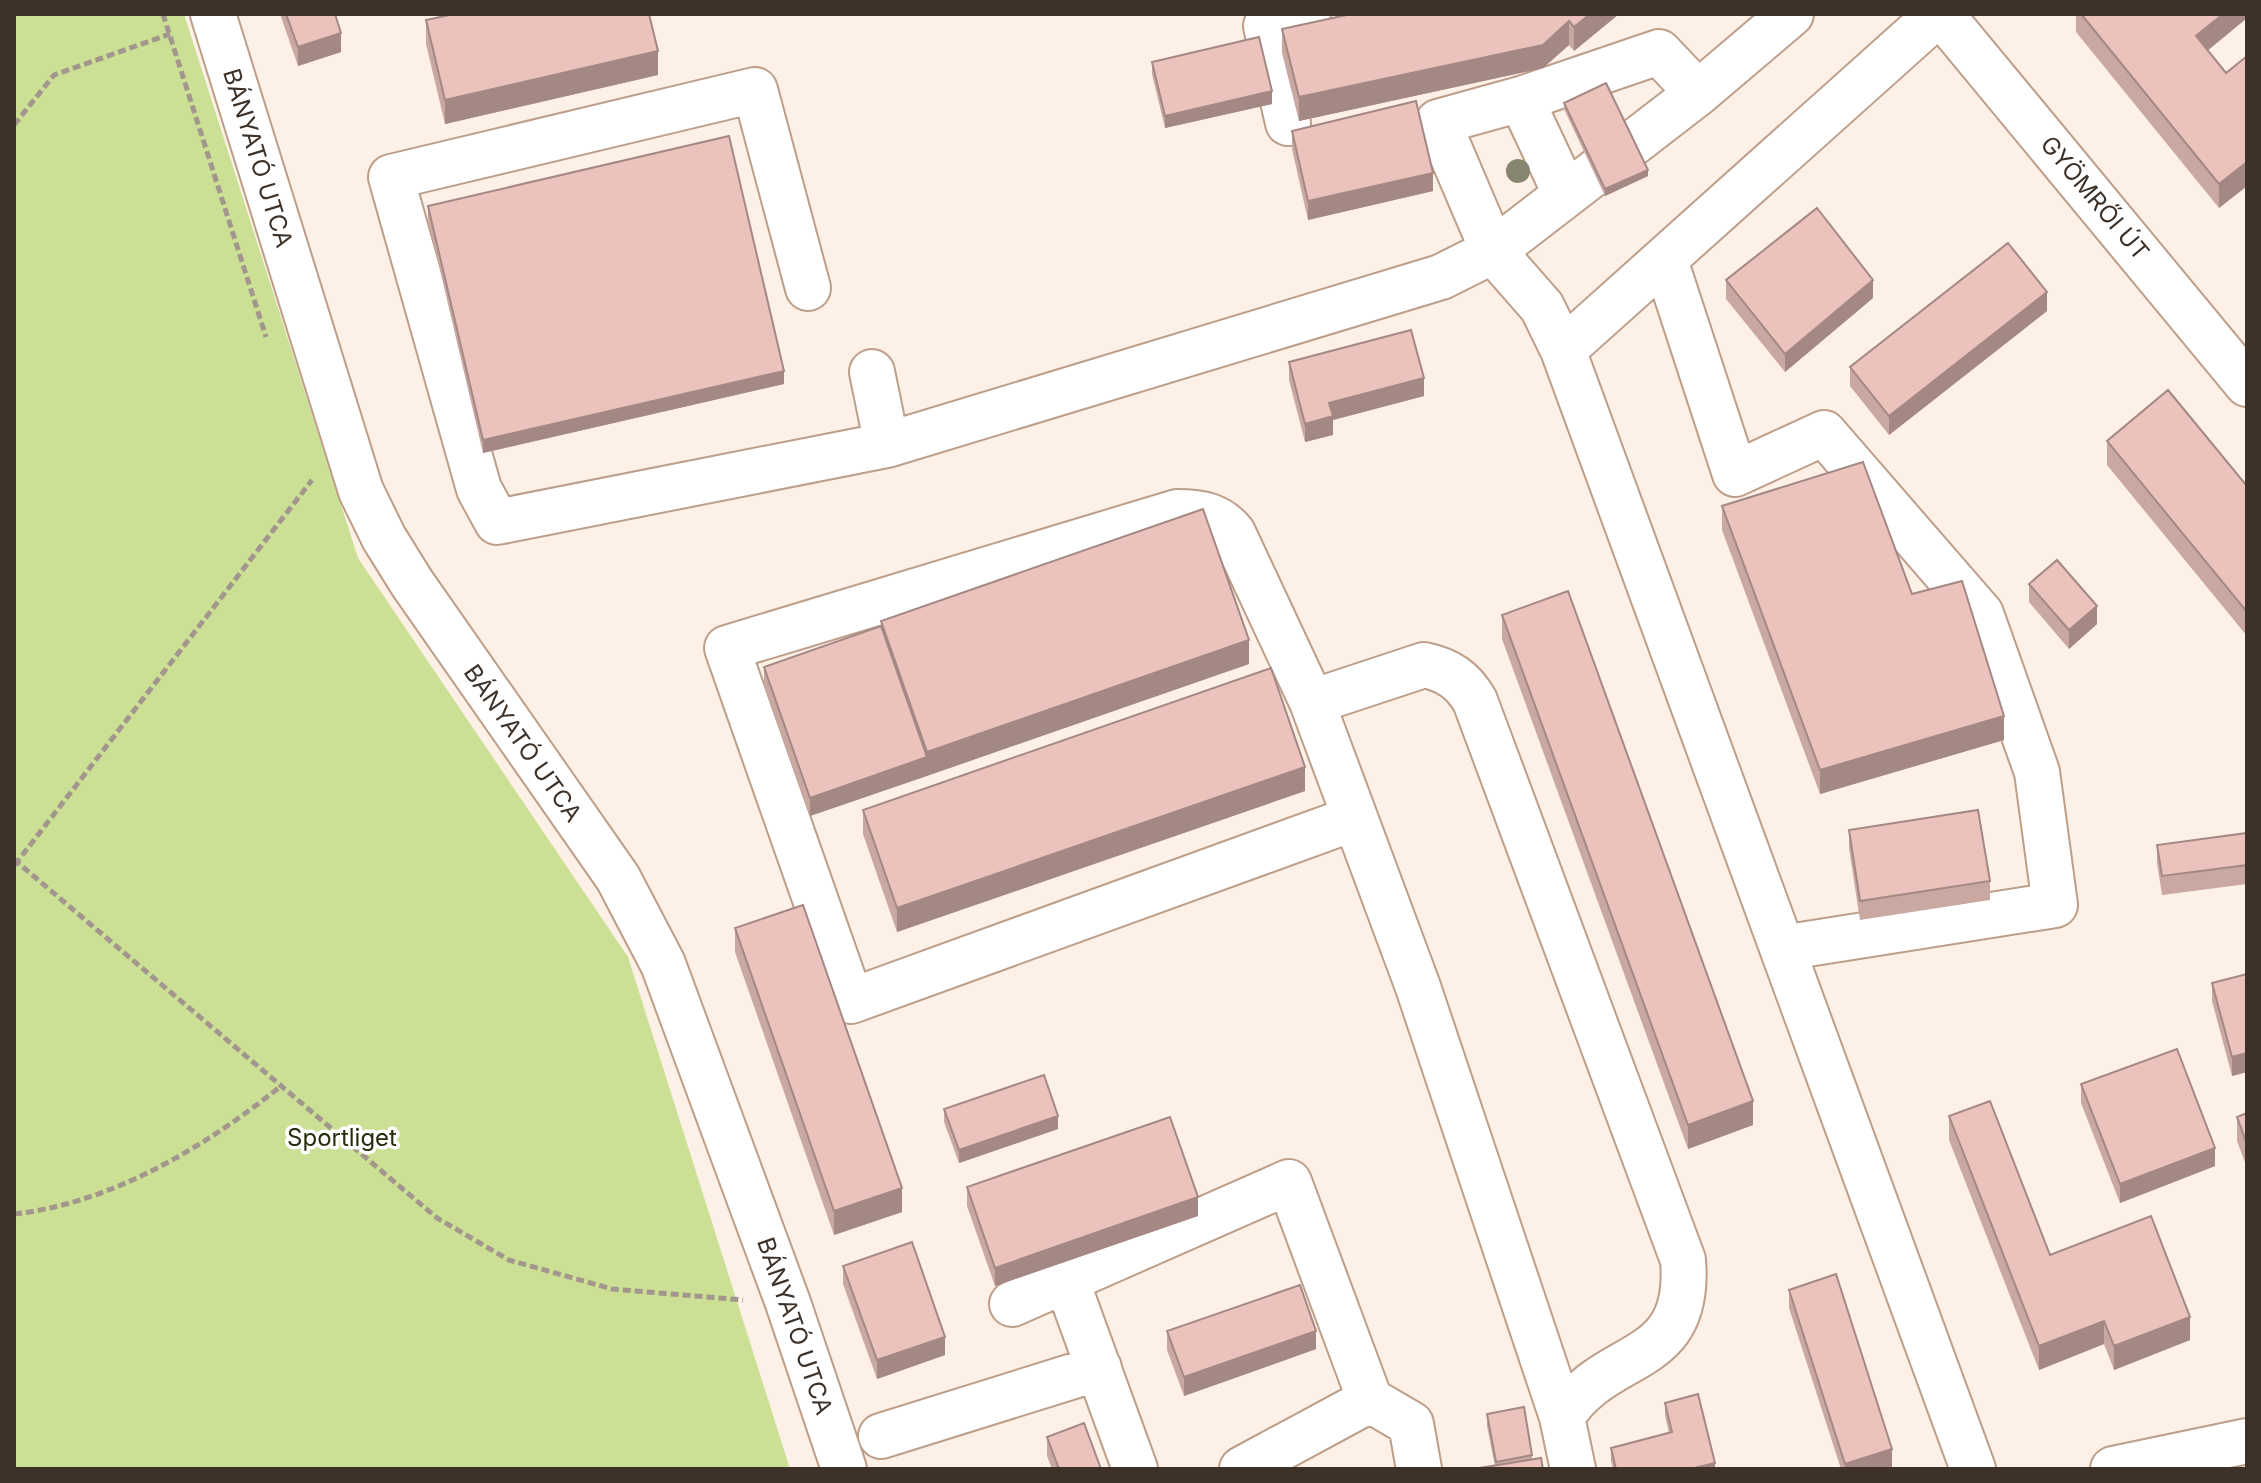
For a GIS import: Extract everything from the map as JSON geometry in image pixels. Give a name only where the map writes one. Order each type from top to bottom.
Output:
[{"type":"street","points":[[1288,123],[1266,26],[1308,14]]},
{"type":"street","points":[[808,288],[755,90],[391,177],[479,489],[497,522],[887,445],[1441,277],[1493,251],[1698,93],[1791,14]]},
{"type":"street","points":[[1563,350],[1940,14]]},
{"type":"street","name":"GYÖMRŐI ÚT","points":[[1940,14],[2247,384]]},
{"type":"street","name":"BÁNYATÓ UTCA","points":[[214,18],[361,491],[384,538],[412,583],[618,878],[663,964],[788,1303],[844,1469]]},
{"type":"street","points":[[1698,93],[1659,52],[1521,99],[1438,122],[1493,251],[1542,307],[1563,350],[1973,1469]]},
{"type":"street","points":[[1521,99],[1565,193]]},
{"type":"street","points":[[1665,260],[1735,474],[1824,433],[1981,614],[2037,772],[2055,905],[1782,948]]},
{"type":"street","points":[[872,372],[887,445]]},
{"type":"street","points":[[1355,818],[851,1001],[727,648],[1177,512],[1196,512],[1225,523],[1233,533],[1312,702],[1418,987],[1562,1417],[1573,1469]]},
{"type":"street","points":[[1312,702],[1406,668],[1424,665],[1439,668],[1466,685],[1475,701],[1683,1260],[1685,1289],[1670,1330],[1659,1342],[1579,1394],[1562,1417]]},
{"type":"street","points":[[1012,1304],[1289,1182],[1370,1400],[1411,1424],[1419,1469]]},
{"type":"street","points":[[1066,1279],[1135,1469]]},
{"type":"street","points":[[881,1436],[1099,1368]]},
{"type":"street","points":[[1242,1469],[1370,1400]]},
{"type":"street","points":[[2113,1469],[2247,1441]]},
{"type":"path","points":[[163,14],[270,347]]},
{"type":"path","points":[[14,125],[54,75],[214,18]]},
{"type":"path","points":[[308,467],[313,482],[15,862],[437,1218],[509,1260],[612,1289],[788,1303]]},
{"type":"path","points":[[14,1214],[48,1210],[122,1185],[233,1125],[281,1086]]},
{"type":"green space","name":"Sportliget","points":[[14,14],[184,14],[358,558],[628,957],[790,1469],[14,1469]]},
{"type":"building","points":[[286,14],[335,14],[341,33],[298,47]]},
{"type":"building","points":[[454,14],[649,14],[658,51],[445,100],[426,20]]},
{"type":"building","points":[[1351,14],[1590,14],[1574,27],[1569,21],[1543,45],[1299,97],[1282,29]]},
{"type":"building","points":[[2081,14],[2223,14],[2196,36],[2226,73],[2247,56],[2247,162],[2219,184]]},
{"type":"building","points":[[1259,37],[1272,91],[1165,116],[1152,62]]},
{"type":"building","points":[[1606,83],[1648,170],[1605,189],[1564,103]]},
{"type":"building","points":[[1416,101],[1433,173],[1308,201],[1292,131]]},
{"type":"building","points":[[729,136],[784,371],[483,440],[428,206]]},
{"type":"building","points":[[1817,208],[1873,280],[1785,354],[1726,280]]},
{"type":"building","points":[[2008,243],[2047,292],[1889,416],[1850,367]]},
{"type":"building","points":[[1411,330],[1424,378],[1329,403],[1333,416],[1305,424],[1289,362]]},
{"type":"building","points":[[2168,390],[2247,486],[2247,612],[2107,441]]},
{"type":"building","points":[[1863,462],[1912,594],[1962,581],[2004,716],[1820,770],[1722,506]]},
{"type":"building","points":[[1203,509],[1249,640],[927,752],[881,621]]},
{"type":"building","points":[[2057,560],[2097,606],[2069,630],[2029,584]]},
{"type":"building","points":[[1568,591],[1753,1101],[1688,1125],[1502,615]]},
{"type":"building","points":[[881,626],[927,757],[810,798],[764,667]]},
{"type":"building","points":[[1271,668],[1305,767],[897,908],[863,810]]},
{"type":"building","points":[[1978,810],[1990,881],[1860,901],[1849,830]]},
{"type":"building","points":[[2247,833],[2247,865],[2162,876],[2157,845]]},
{"type":"building","points":[[803,905],[902,1188],[834,1211],[735,928]]},
{"type":"building","points":[[2247,974],[2247,1053],[2232,1057],[2212,983]]},
{"type":"building","points":[[2177,1049],[2215,1148],[2120,1184],[2081,1084]]},
{"type":"building","points":[[1044,1075],[1058,1116],[959,1150],[944,1109]]},
{"type":"building","points":[[1990,1101],[2050,1255],[2151,1216],[2190,1317],[2114,1346],[2104,1321],[2039,1346],[1949,1116]]},
{"type":"building","points":[[2247,1113],[2247,1144],[2237,1117]]},
{"type":"building","points":[[1170,1117],[1198,1197],[995,1268],[967,1187]]},
{"type":"building","points":[[912,1242],[945,1337],[877,1360],[843,1266]]},
{"type":"building","points":[[1836,1274],[1892,1449],[1845,1464],[1789,1290]]},
{"type":"building","points":[[1300,1285],[1316,1331],[1184,1377],[1167,1331]]},
{"type":"building","points":[[1698,1394],[1715,1463],[1690,1469],[1616,1469],[1611,1448],[1672,1432],[1665,1403]]},
{"type":"building","points":[[1524,1407],[1532,1455],[1496,1462],[1487,1414]]},
{"type":"building","points":[[1084,1423],[1101,1469],[1059,1469],[1047,1437]]},
{"type":"building","points":[[1541,1458],[1543,1469],[1473,1469]]}]
